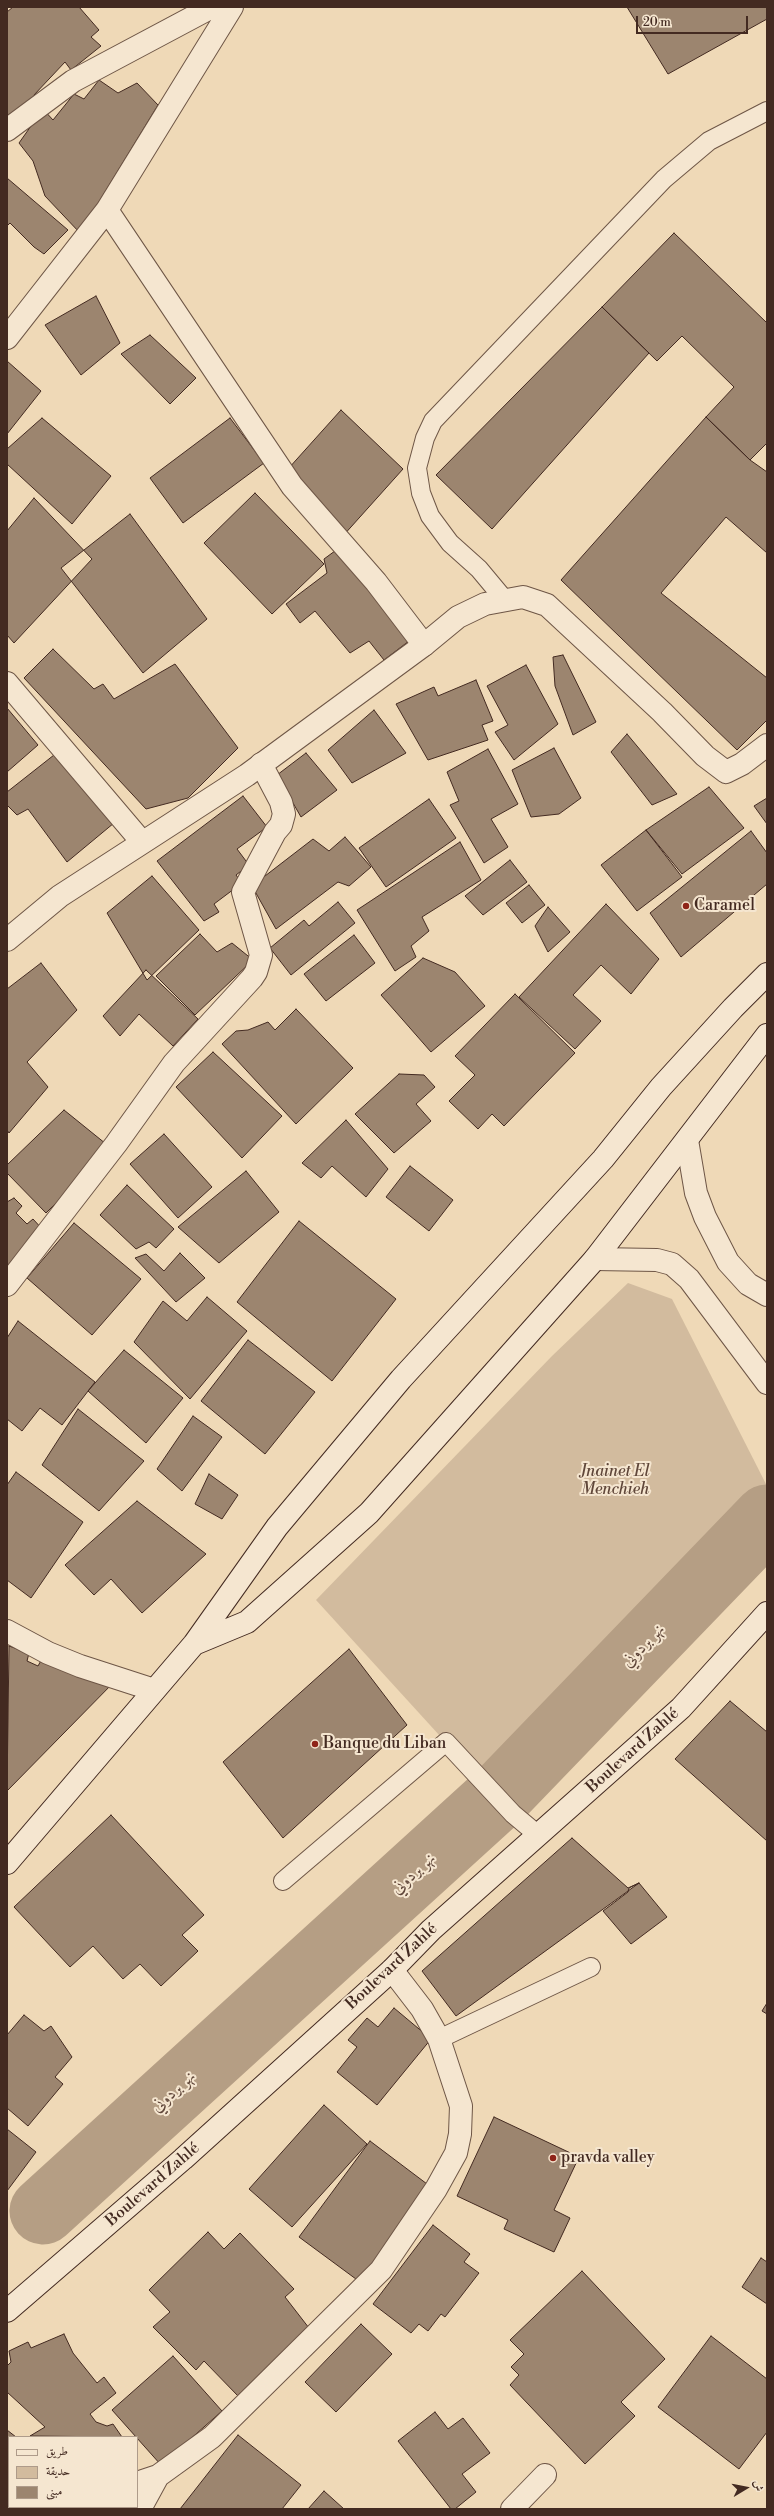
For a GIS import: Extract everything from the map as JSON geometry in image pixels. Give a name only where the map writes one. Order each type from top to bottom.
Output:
[{"type":"street","points":[[7,130],[73,81],[212,7]]},
{"type":"street","points":[[7,338],[107,210],[232,7]]},
{"type":"street","points":[[107,210],[292,486],[376,582],[424,645]]},
{"type":"street","points":[[7,940],[60,896],[260,764],[424,645],[458,617],[485,604],[504,599],[523,597],[547,605],[662,712],[704,756],[726,772],[742,764],[767,745]]},
{"type":"street","points":[[7,683],[142,842]]},
{"type":"street","points":[[7,1285],[116,1144],[174,1063],[256,972],[261,955],[243,892],[275,832],[281,825],[284,814],[281,802],[260,764]]},
{"type":"street","points":[[7,1863],[194,1644],[277,1527],[401,1379],[603,1158],[660,1087],[733,1008],[767,974]]},
{"type":"street","points":[[194,1644],[247,1622],[369,1513],[595,1259],[767,1035]]},
{"type":"street","points":[[687,1140],[696,1193],[705,1217],[728,1262],[748,1284],[767,1295]]},
{"type":"street","points":[[595,1259],[657,1260],[672,1264],[689,1279],[767,1383]]},
{"type":"street","name":"Boulevard Zahlé","points":[[7,2311],[183,2159],[392,1970],[431,1930],[682,1708],[767,1613]]},
{"type":"street","points":[[7,1631],[48,1653],[80,1666],[154,1690]]},
{"type":"street","points":[[138,2483],[158,2476],[212,2437],[381,2270],[436,2189],[456,2153],[460,2134],[461,2106],[439,2039],[422,2009],[392,1970]]},
{"type":"street","points":[[512,2509],[545,2475]]},
{"type":"street","points":[[140,2509],[158,2476]]},
{"type":"lane","points":[[504,599],[479,569],[450,543],[430,516],[421,493],[417,468],[425,438],[433,421],[664,179],[709,141],[767,110]]},
{"type":"lane","points":[[283,1881],[446,1742],[466,1765],[514,1814],[538,1835]]},
{"type":"lane","points":[[439,2039],[591,1966]]},
{"type":"green space","name":"Jnainet El Menchieh","points":[[628,1283],[672,1299],[767,1486],[767,1523],[481,1781],[316,1600],[552,1356]]},
{"type":"building","points":[[13,7],[79,7],[99,30],[91,37],[101,46],[71,70],[65,62],[34,95],[37,102],[7,130],[7,12]]},
{"type":"building","points":[[627,7],[767,7],[767,19],[668,74]]},
{"type":"building","points":[[99,80],[118,93],[137,83],[158,105],[80,233],[45,196],[33,161],[19,143],[43,109],[53,120],[74,94],[84,99]]},
{"type":"building","points":[[7,178],[68,230],[44,254],[34,247],[10,223],[7,226]]},
{"type":"building","points":[[674,233],[767,323],[767,443],[750,460],[706,417],[734,387],[682,336],[657,361],[602,307]]},
{"type":"building","points":[[96,296],[120,343],[81,375],[45,325]]},
{"type":"building","points":[[602,307],[649,353],[492,529],[436,475]]},
{"type":"building","points":[[150,335],[196,378],[170,404],[121,354]]},
{"type":"building","points":[[7,361],[41,391],[7,434]]},
{"type":"building","points":[[341,410],[403,469],[342,537],[288,469]]},
{"type":"building","points":[[706,417],[750,460],[767,472],[767,553],[726,517],[661,593],[767,678],[767,720],[737,750],[561,580]]},
{"type":"building","points":[[42,418],[111,476],[72,524],[7,464],[7,449]]},
{"type":"building","points":[[230,418],[264,463],[183,523],[150,478]]},
{"type":"building","points":[[255,493],[324,564],[272,614],[204,543]]},
{"type":"building","points":[[34,498],[92,559],[14,643],[7,635],[7,531]]},
{"type":"building","points":[[130,514],[207,619],[143,673],[61,568]]},
{"type":"building","points":[[339,548],[409,641],[384,660],[369,641],[350,653],[315,611],[300,623],[286,604],[327,573],[324,559]]},
{"type":"building","points":[[53,649],[94,689],[103,684],[114,699],[175,664],[238,748],[188,798],[146,809],[24,678]]},
{"type":"building","points":[[563,655],[596,722],[573,735],[555,686],[553,657]]},
{"type":"building","points":[[526,665],[558,724],[514,760],[495,732],[508,725],[487,686]]},
{"type":"building","points":[[476,680],[493,721],[482,725],[488,740],[428,760],[396,704],[434,687],[438,696]]},
{"type":"building","points":[[7,708],[38,745],[7,772]]},
{"type":"building","points":[[374,710],[406,753],[352,783],[328,750]]},
{"type":"building","points":[[627,734],[677,794],[652,805],[611,752]]},
{"type":"building","points":[[554,748],[581,798],[559,814],[531,817],[512,770]]},
{"type":"building","points":[[488,749],[518,804],[491,819],[508,847],[484,863],[450,805],[459,801],[447,772]]},
{"type":"building","points":[[306,753],[337,790],[301,817],[277,775]]},
{"type":"building","points":[[54,755],[114,823],[67,862],[28,809],[17,815],[7,805],[7,792]]},
{"type":"building","points":[[709,787],[744,828],[682,874],[646,830]]},
{"type":"building","points":[[243,796],[267,827],[237,849],[249,865],[236,875],[242,883],[214,904],[219,912],[204,921],[157,861]]},
{"type":"building","points":[[767,798],[767,824],[754,806]]},
{"type":"building","points":[[429,799],[456,838],[386,887],[359,848]]},
{"type":"building","points":[[646,830],[682,877],[637,911],[601,865]]},
{"type":"building","points":[[751,831],[767,853],[767,884],[681,957],[650,913]]},
{"type":"building","points":[[345,837],[371,867],[349,886],[338,882],[276,929],[252,886],[313,839],[329,851]]},
{"type":"building","points":[[460,842],[481,880],[422,917],[429,931],[411,946],[416,957],[395,971],[357,910]]},
{"type":"building","points":[[510,860],[527,882],[483,915],[465,896]]},
{"type":"building","points":[[152,876],[199,930],[147,980],[107,913]]},
{"type":"building","points":[[529,885],[545,905],[522,923],[506,903]]},
{"type":"building","points":[[338,902],[355,923],[291,975],[270,948],[304,920],[309,926]]},
{"type":"building","points":[[606,904],[659,959],[631,994],[601,965],[573,995],[601,1021],[575,1049],[519,997]]},
{"type":"building","points":[[548,907],[570,932],[548,952],[535,926]]},
{"type":"building","points":[[200,934],[217,952],[232,943],[253,960],[195,1015],[156,976]]},
{"type":"building","points":[[354,935],[375,963],[326,1001],[304,974]]},
{"type":"building","points":[[423,958],[455,972],[485,1006],[431,1052],[381,995]]},
{"type":"building","points":[[41,963],[77,1010],[27,1062],[48,1087],[9,1133],[7,1130],[7,989]]},
{"type":"building","points":[[146,970],[198,1019],[173,1046],[139,1014],[120,1036],[103,1016]]},
{"type":"building","points":[[515,994],[575,1053],[504,1126],[492,1114],[478,1129],[449,1101],[475,1075],[455,1056]]},
{"type":"building","points":[[296,1009],[353,1068],[296,1124],[222,1044],[236,1031],[248,1030],[268,1022],[275,1030]]},
{"type":"building","points":[[213,1052],[282,1116],[242,1158],[176,1087]]},
{"type":"building","points":[[399,1074],[424,1075],[435,1087],[416,1104],[431,1121],[394,1153],[355,1114]]},
{"type":"building","points":[[64,1110],[111,1148],[46,1213],[7,1173],[7,1165]]},
{"type":"building","points":[[346,1120],[388,1169],[366,1197],[332,1166],[321,1178],[302,1163]]},
{"type":"building","points":[[164,1134],[212,1187],[178,1218],[130,1164]]},
{"type":"building","points":[[410,1166],[453,1200],[429,1231],[386,1197]]},
{"type":"building","points":[[246,1171],[279,1212],[219,1263],[178,1227]]},
{"type":"building","points":[[127,1185],[174,1229],[156,1248],[149,1242],[136,1249],[100,1215]]},
{"type":"building","points":[[14,1198],[22,1206],[16,1213],[27,1224],[33,1219],[44,1231],[7,1267],[7,1202]]},
{"type":"building","points":[[299,1221],[396,1299],[332,1381],[237,1302]]},
{"type":"building","points":[[74,1223],[141,1279],[92,1335],[27,1278]]},
{"type":"building","points":[[180,1253],[205,1278],[176,1302],[135,1258],[146,1254],[164,1271]]},
{"type":"building","points":[[207,1297],[247,1331],[190,1399],[134,1342],[163,1301],[187,1321]]},
{"type":"building","points":[[18,1321],[95,1382],[62,1425],[40,1408],[22,1431],[7,1419],[7,1338]]},
{"type":"building","points":[[248,1340],[315,1392],[265,1454],[201,1401]]},
{"type":"building","points":[[124,1350],[183,1398],[146,1443],[88,1391]]},
{"type":"building","points":[[78,1409],[144,1461],[99,1511],[42,1465]]},
{"type":"building","points":[[193,1416],[222,1437],[182,1491],[157,1469]]},
{"type":"building","points":[[16,1472],[83,1522],[31,1598],[7,1580],[7,1485]]},
{"type":"building","points":[[209,1474],[238,1495],[222,1519],[195,1504]]},
{"type":"building","points":[[137,1501],[206,1554],[142,1613],[111,1579],[94,1595],[65,1565]]},
{"type":"building","points":[[9,1646],[29,1653],[27,1661],[38,1666],[43,1657],[60,1660],[58,1669],[116,1680],[7,1791]]},
{"type":"building","name":"Banque du Liban","points":[[349,1649],[407,1725],[283,1838],[223,1762]]},
{"type":"building","points":[[730,1701],[767,1732],[767,1841],[675,1759]]},
{"type":"building","points":[[111,1815],[204,1915],[182,1935],[198,1951],[161,1986],[140,1964],[123,1979],[93,1946],[70,1967],[14,1907]]},
{"type":"building","points":[[572,1838],[628,1888],[639,1883],[456,2016],[422,1971]]},
{"type":"building","points":[[639,1883],[667,1917],[631,1944],[603,1911],[628,1892],[629,1888]]},
{"type":"building","points":[[767,2003],[767,2014],[762,2011]]},
{"type":"building","points":[[394,2008],[431,2039],[377,2105],[337,2072],[357,2047],[348,2040],[367,2018],[378,2027]]},
{"type":"building","points":[[24,2015],[44,2031],[51,2026],[72,2057],[55,2077],[63,2084],[28,2126],[7,2108],[7,2035]]},
{"type":"building","points":[[324,2105],[367,2144],[292,2227],[249,2189]]},
{"type":"building","points":[[494,2117],[579,2157],[554,2210],[570,2218],[554,2252],[504,2229],[508,2220],[457,2196]]},
{"type":"building","points":[[7,2129],[36,2152],[7,2191]]},
{"type":"building","points":[[370,2141],[431,2187],[360,2282],[299,2237]]},
{"type":"building","points":[[433,2225],[470,2254],[464,2262],[479,2273],[445,2317],[441,2314],[428,2331],[419,2324],[411,2333],[373,2304]]},
{"type":"building","points":[[208,2232],[224,2249],[240,2233],[294,2289],[285,2297],[309,2328],[239,2397],[204,2361],[196,2370],[153,2327],[170,2312],[149,2290]]},
{"type":"building","points":[[761,2258],[767,2262],[767,2304],[742,2287]]},
{"type":"building","points":[[582,2271],[665,2359],[621,2402],[635,2416],[585,2464],[510,2385],[519,2375],[511,2367],[524,2354],[510,2340]]},
{"type":"building","points":[[361,2324],[392,2354],[336,2412],[305,2382]]},
{"type":"building","points":[[64,2334],[73,2353],[97,2383],[104,2377],[116,2393],[90,2414],[96,2422],[107,2426],[113,2424],[121,2436],[30,2436],[45,2427],[7,2392],[7,2366],[11,2362],[9,2351],[28,2342],[31,2348]]},
{"type":"building","points":[[711,2336],[767,2379],[767,2432],[739,2469],[658,2407]]},
{"type":"building","points":[[173,2356],[222,2411],[161,2465],[138,2439],[138,2436],[135,2436],[112,2410]]},
{"type":"building","points":[[435,2412],[448,2429],[463,2418],[490,2453],[462,2474],[476,2492],[455,2509],[451,2509],[398,2441]]},
{"type":"building","points":[[7,2430],[15,2436],[8,2436],[8,2508],[48,2508],[7,2509]]},
{"type":"building","points":[[238,2435],[301,2485],[282,2509],[180,2509]]},
{"type":"building","points":[[324,2491],[344,2509],[308,2509]]},
{"type":"waterway","name":"نهر بردوني","points":[[43,2211],[500,1795],[767,1518]]},
{"type":"place","name":"Caramel","points":[[686,906]]},
{"type":"place","name":"Banque du Liban","points":[[315,1744]]},
{"type":"place","name":"pravda valley","points":[[553,2158]]}]
